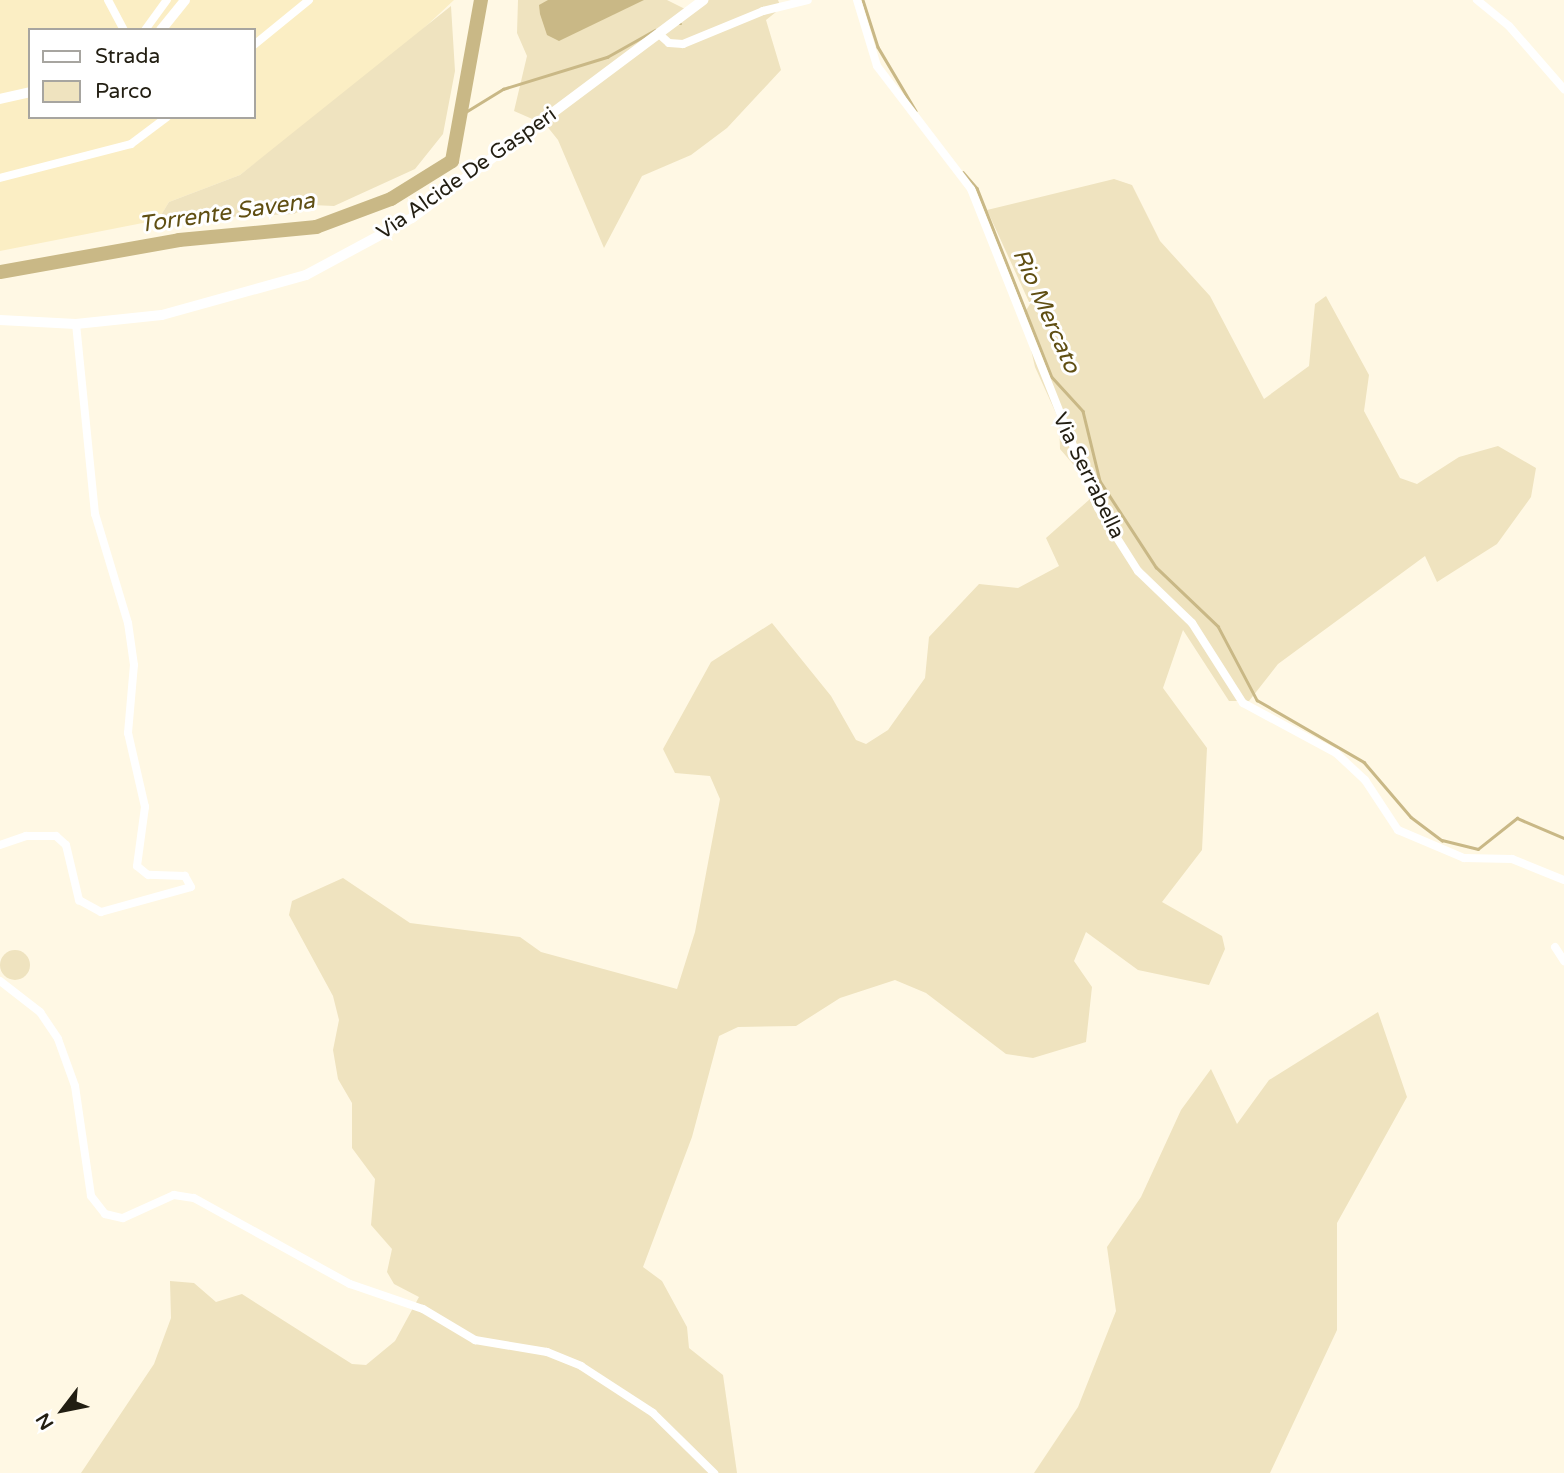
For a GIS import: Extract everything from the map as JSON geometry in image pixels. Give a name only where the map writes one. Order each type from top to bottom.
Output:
[{"type":"main road","points":[[163,28],[185,0]]},
{"type":"main road","name":"Via Alcide De Gasperi","points":[[0,320],[76,324],[162,315],[242,297],[358,250],[484,167],[703,0]]},
{"type":"main road","points":[[0,99],[28,92]]},
{"type":"street","points":[[108,0],[123,28]]},
{"type":"street","points":[[146,28],[167,0]]},
{"type":"street","points":[[256,43],[309,0]]},
{"type":"street","points":[[659,34],[669,43],[683,44],[763,11],[808,0]]},
{"type":"street","name":"Via Serrabella","points":[[857,0],[877,66],[971,189],[1098,508],[1138,571],[1192,623],[1243,703],[1336,753],[1365,780],[1398,830],[1464,858],[1512,859],[1564,880]]},
{"type":"street","points":[[1477,0],[1509,26],[1564,89]]},
{"type":"street","points":[[0,178],[131,144],[164,119]]},
{"type":"street","points":[[0,845],[26,836],[57,836],[66,845],[79,900],[101,912],[191,887],[185,876],[148,874],[137,866],[145,807],[128,733],[134,665],[128,623],[95,514],[76,324]]},
{"type":"street","points":[[1555,947],[1564,961]]},
{"type":"street","points":[[0,981],[54,1031],[75,1086],[91,1196],[105,1214],[123,1219],[174,1195],[194,1198],[350,1284],[423,1309],[475,1340],[561,1356],[653,1413],[714,1473]]},
{"type":"shaded area","points":[[0,0],[454,0],[392,58],[240,175],[169,202],[158,220],[0,251]]},
{"type":"shaded area","points":[[548,0],[644,0],[559,41],[547,35],[540,14],[539,5]]},
{"type":"green space","points":[[518,0],[667,0],[691,12],[708,0],[778,0],[781,8],[766,20],[781,70],[727,128],[691,155],[642,176],[604,248],[558,140],[546,125],[514,111],[527,56],[517,33]]},
{"type":"green space","points":[[451,6],[455,71],[443,134],[415,169],[334,206],[312,205],[294,214],[158,220],[169,202],[240,175]]},
{"type":"green space","points":[[1114,179],[1132,185],[1160,241],[1210,296],[1264,399],[1309,366],[1315,304],[1326,296],[1369,375],[1364,411],[1400,478],[1417,484],[1459,457],[1498,446],[1536,468],[1531,497],[1497,544],[1437,582],[1425,556],[1278,664],[1249,701],[1229,701],[1183,630],[1163,688],[1207,748],[1202,850],[1162,902],[1222,936],[1225,949],[1209,985],[1138,970],[1086,932],[1074,961],[1092,987],[1086,1042],[1033,1058],[1006,1054],[926,993],[895,980],[840,998],[796,1026],[738,1027],[719,1036],[692,1137],[643,1267],[662,1281],[687,1327],[689,1348],[723,1375],[737,1473],[81,1473],[154,1364],[171,1318],[170,1281],[194,1283],[216,1302],[242,1294],[352,1364],[366,1365],[395,1341],[419,1297],[394,1284],[387,1272],[392,1249],[371,1225],[375,1179],[352,1148],[352,1103],[338,1079],[333,1050],[339,1020],[333,996],[289,915],[292,901],[343,878],[410,923],[520,937],[541,952],[677,989],[695,932],[720,799],[710,776],[675,773],[663,749],[711,662],[772,623],[831,696],[856,740],[866,744],[888,730],[925,678],[929,637],[979,584],[1018,588],[1059,566],[1046,538],[1090,499],[1084,477],[1060,449],[1059,420],[1035,367],[1023,315],[1030,304],[987,210]]},
{"type":"green space","points":[[15,950],[26,954],[30,965],[26,976],[15,980],[4,976],[0,965],[4,954]]},
{"type":"green space","points":[[1378,1012],[1407,1097],[1337,1223],[1337,1330],[1270,1473],[1034,1473],[1078,1407],[1116,1311],[1107,1247],[1141,1197],[1181,1110],[1211,1069],[1237,1124],[1269,1080]]},
{"type":"waterway","name":"Torrente Savena","points":[[0,272],[179,240],[316,227],[391,199],[452,161],[481,0]]},
{"type":"waterway","name":"Rio Mercato","points":[[863,0],[878,47],[916,111]]},
{"type":"waterway","points":[[459,116],[503,89],[607,57],[655,30]]},
{"type":"waterway","name":"Rio Mercato","points":[[963,172],[977,188],[1052,377],[1083,411],[1100,481],[1156,567],[1218,626],[1257,700],[1364,762],[1411,817],[1442,840],[1478,849],[1517,818],[1564,838]]}]
